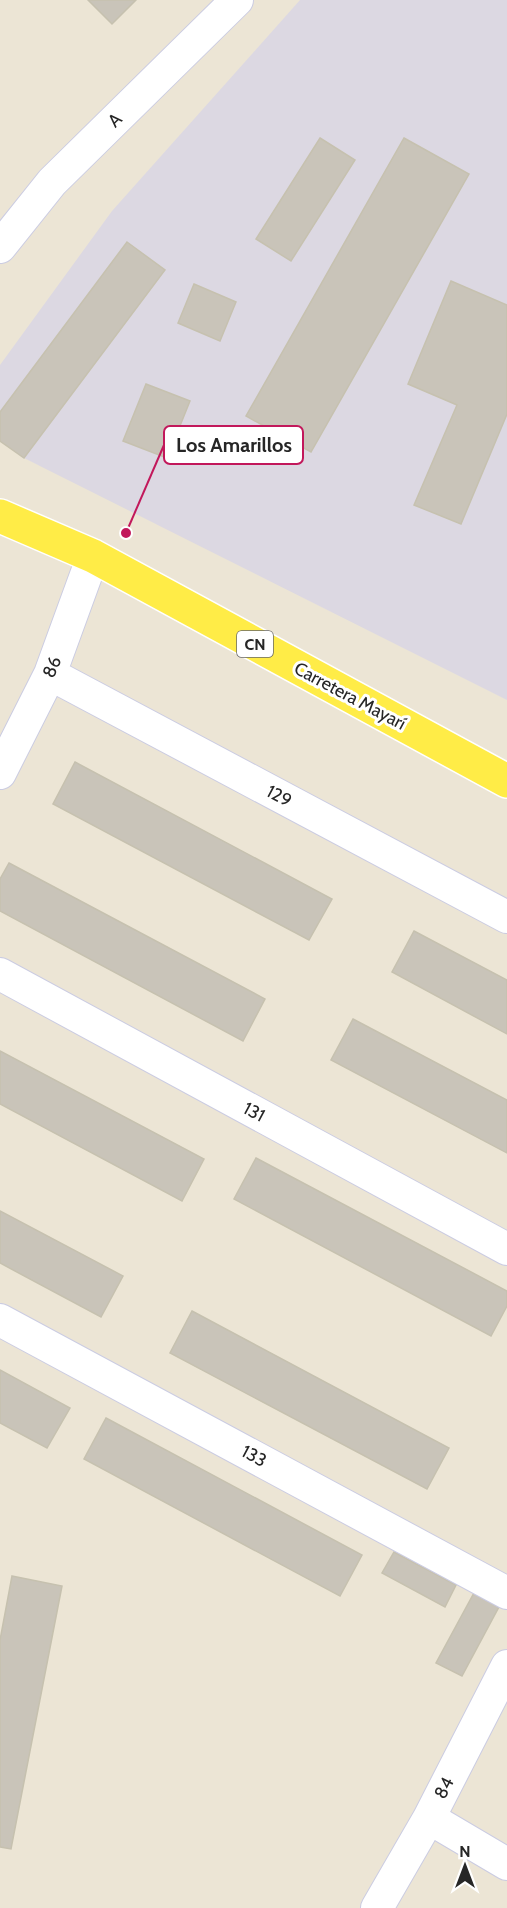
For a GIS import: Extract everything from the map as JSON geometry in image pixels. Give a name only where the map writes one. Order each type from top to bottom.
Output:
[{"type":"main road","name":"Carretera Mayarí","points":[[0,516],[93,556],[507,781]]},
{"type":"street","name":"A","points":[[0,246],[52,182],[237,0]]},
{"type":"street","name":"86","points":[[0,773],[50,674],[93,556]]},
{"type":"street","name":"129","points":[[50,674],[507,917]]},
{"type":"street","name":"131","points":[[0,974],[507,1249]]},
{"type":"street","name":"133","points":[[0,1320],[507,1593]]},
{"type":"street","name":"84","points":[[377,1908],[429,1818],[507,1666]]},
{"type":"street","points":[[429,1818],[507,1864]]},
{"type":"shaded area","points":[[300,0],[507,0],[507,700],[24,458],[0,441],[0,365],[112,211]]},
{"type":"building","points":[[88,0],[136,0],[112,24]]},
{"type":"building","points":[[320,138],[355,160],[291,261],[256,239]]},
{"type":"building","points":[[404,138],[469,174],[311,452],[246,416]]},
{"type":"building","points":[[127,242],[165,270],[24,458],[0,441],[0,412]]},
{"type":"building","points":[[451,281],[507,305],[507,414],[461,524],[414,505],[457,405],[408,384]]},
{"type":"building","points":[[194,284],[236,302],[220,341],[178,323]]},
{"type":"building","points":[[146,384],[190,401],[167,458],[123,441]]},
{"type":"building","points":[[75,762],[332,899],[309,940],[53,804]]},
{"type":"building","points":[[9,863],[265,999],[243,1041],[0,911],[0,879]]},
{"type":"building","points":[[414,931],[507,980],[507,1034],[392,972]]},
{"type":"building","points":[[353,1019],[507,1100],[507,1153],[331,1060]]},
{"type":"building","points":[[0,1051],[204,1159],[182,1201],[0,1104]]},
{"type":"building","points":[[256,1158],[507,1291],[507,1306],[491,1336],[234,1199]]},
{"type":"building","points":[[0,1211],[123,1276],[101,1317],[0,1263]]},
{"type":"building","points":[[192,1311],[449,1448],[427,1489],[170,1353]]},
{"type":"building","points":[[0,1370],[70,1408],[47,1448],[0,1423]]},
{"type":"building","points":[[106,1418],[362,1555],[340,1596],[84,1459]]},
{"type":"building","points":[[394,1552],[456,1585],[445,1607],[382,1573]]},
{"type":"building","points":[[12,1576],[62,1586],[11,1849],[0,1847],[0,1640]]},
{"type":"building","points":[[475,1591],[500,1605],[462,1676],[436,1663]]},
{"type":"place","name":"Los Amarillos","points":[[126,533]]}]
